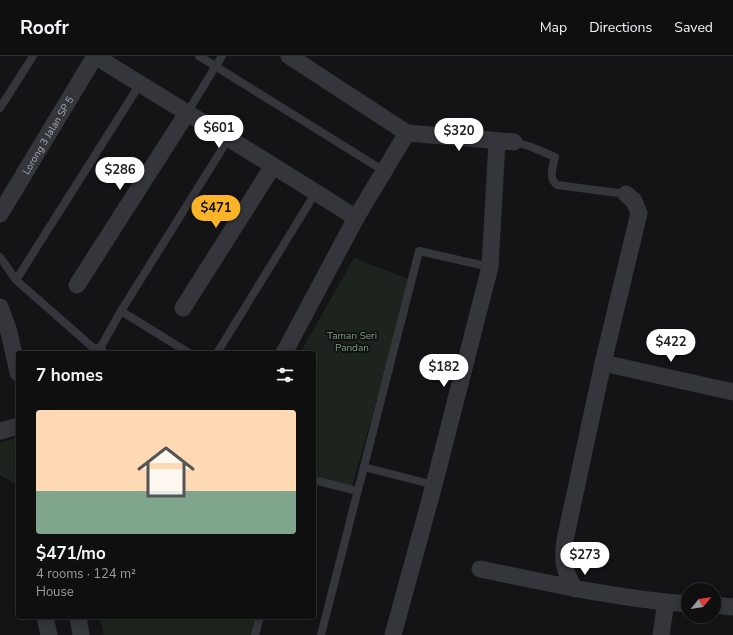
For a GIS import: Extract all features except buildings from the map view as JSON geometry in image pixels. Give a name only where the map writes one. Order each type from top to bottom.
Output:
[{"type":"street","points":[[95,56],[356,218]]},
{"type":"street","name":"Lorong 3 Jalan SP 5","points":[[0,214],[95,56]]},
{"type":"street","points":[[289,56],[407,133],[514,142]]},
{"type":"street","points":[[77,285],[187,113]]},
{"type":"street","points":[[285,351],[356,218],[407,133]]},
{"type":"street","points":[[393,635],[434,485],[490,267],[497,141]]},
{"type":"street","points":[[183,308],[273,166]]},
{"type":"street","points":[[575,589],[568,579],[564,564],[564,540],[603,363],[639,213],[634,201],[626,194]]},
{"type":"street","points":[[0,307],[9,332],[16,364]]},
{"type":"street","points":[[603,363],[733,392]]},
{"type":"street","points":[[0,431],[16,427]]},
{"type":"street","points":[[480,569],[575,589],[681,603]]},
{"type":"street","points":[[661,635],[666,602]]},
{"type":"street","points":[[721,606],[733,607]]},
{"type":"street","points":[[45,619],[49,635]]},
{"type":"street","points":[[78,619],[81,635]]},
{"type":"lane","points":[[0,108],[32,56]]},
{"type":"lane","points":[[199,56],[384,171]]},
{"type":"lane","points":[[187,113],[222,56]]},
{"type":"lane","points":[[16,280],[140,84]]},
{"type":"lane","points":[[99,351],[121,311],[229,138]]},
{"type":"lane","points":[[514,142],[529,146],[555,157],[552,176],[553,181],[557,185],[626,194]]},
{"type":"lane","points":[[217,351],[316,192]]},
{"type":"lane","points":[[321,635],[419,251],[490,267]]},
{"type":"lane","points":[[0,257],[16,280],[96,351]]},
{"type":"lane","points":[[121,311],[186,351]]},
{"type":"lane","points":[[364,467],[434,485]]},
{"type":"lane","points":[[316,481],[357,492]]},
{"type":"lane","points":[[255,635],[259,619]]},
{"type":"green space","name":"Taman Seri Pandan","points":[[354,258],[411,280],[351,490],[316,481],[316,351],[301,351]]},
{"type":"green space","points":[[16,438],[16,485],[0,475],[0,443]]},
{"type":"green space","points":[[100,619],[259,619],[255,635],[104,635]]}]
